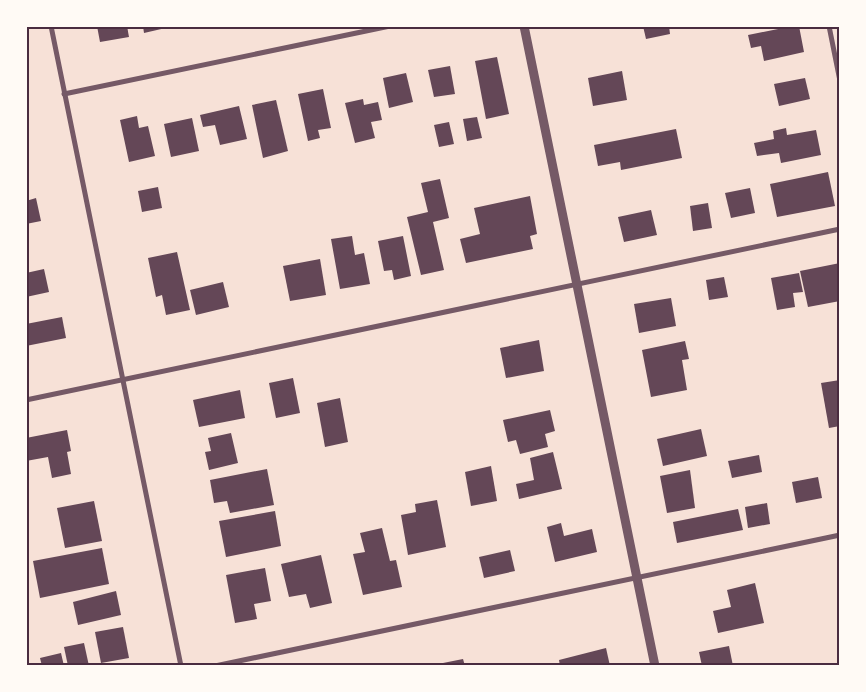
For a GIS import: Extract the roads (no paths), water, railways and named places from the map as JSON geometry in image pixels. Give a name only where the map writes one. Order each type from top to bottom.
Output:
[{"type":"street","points":[[51,26],[181,666]]},
{"type":"street","points":[[64,94],[390,26]]},
{"type":"street","points":[[524,26],[655,666]]},
{"type":"street","points":[[828,26],[840,81]]},
{"type":"street","points":[[26,400],[840,229]]},
{"type":"street","points":[[215,666],[840,535]]}]
